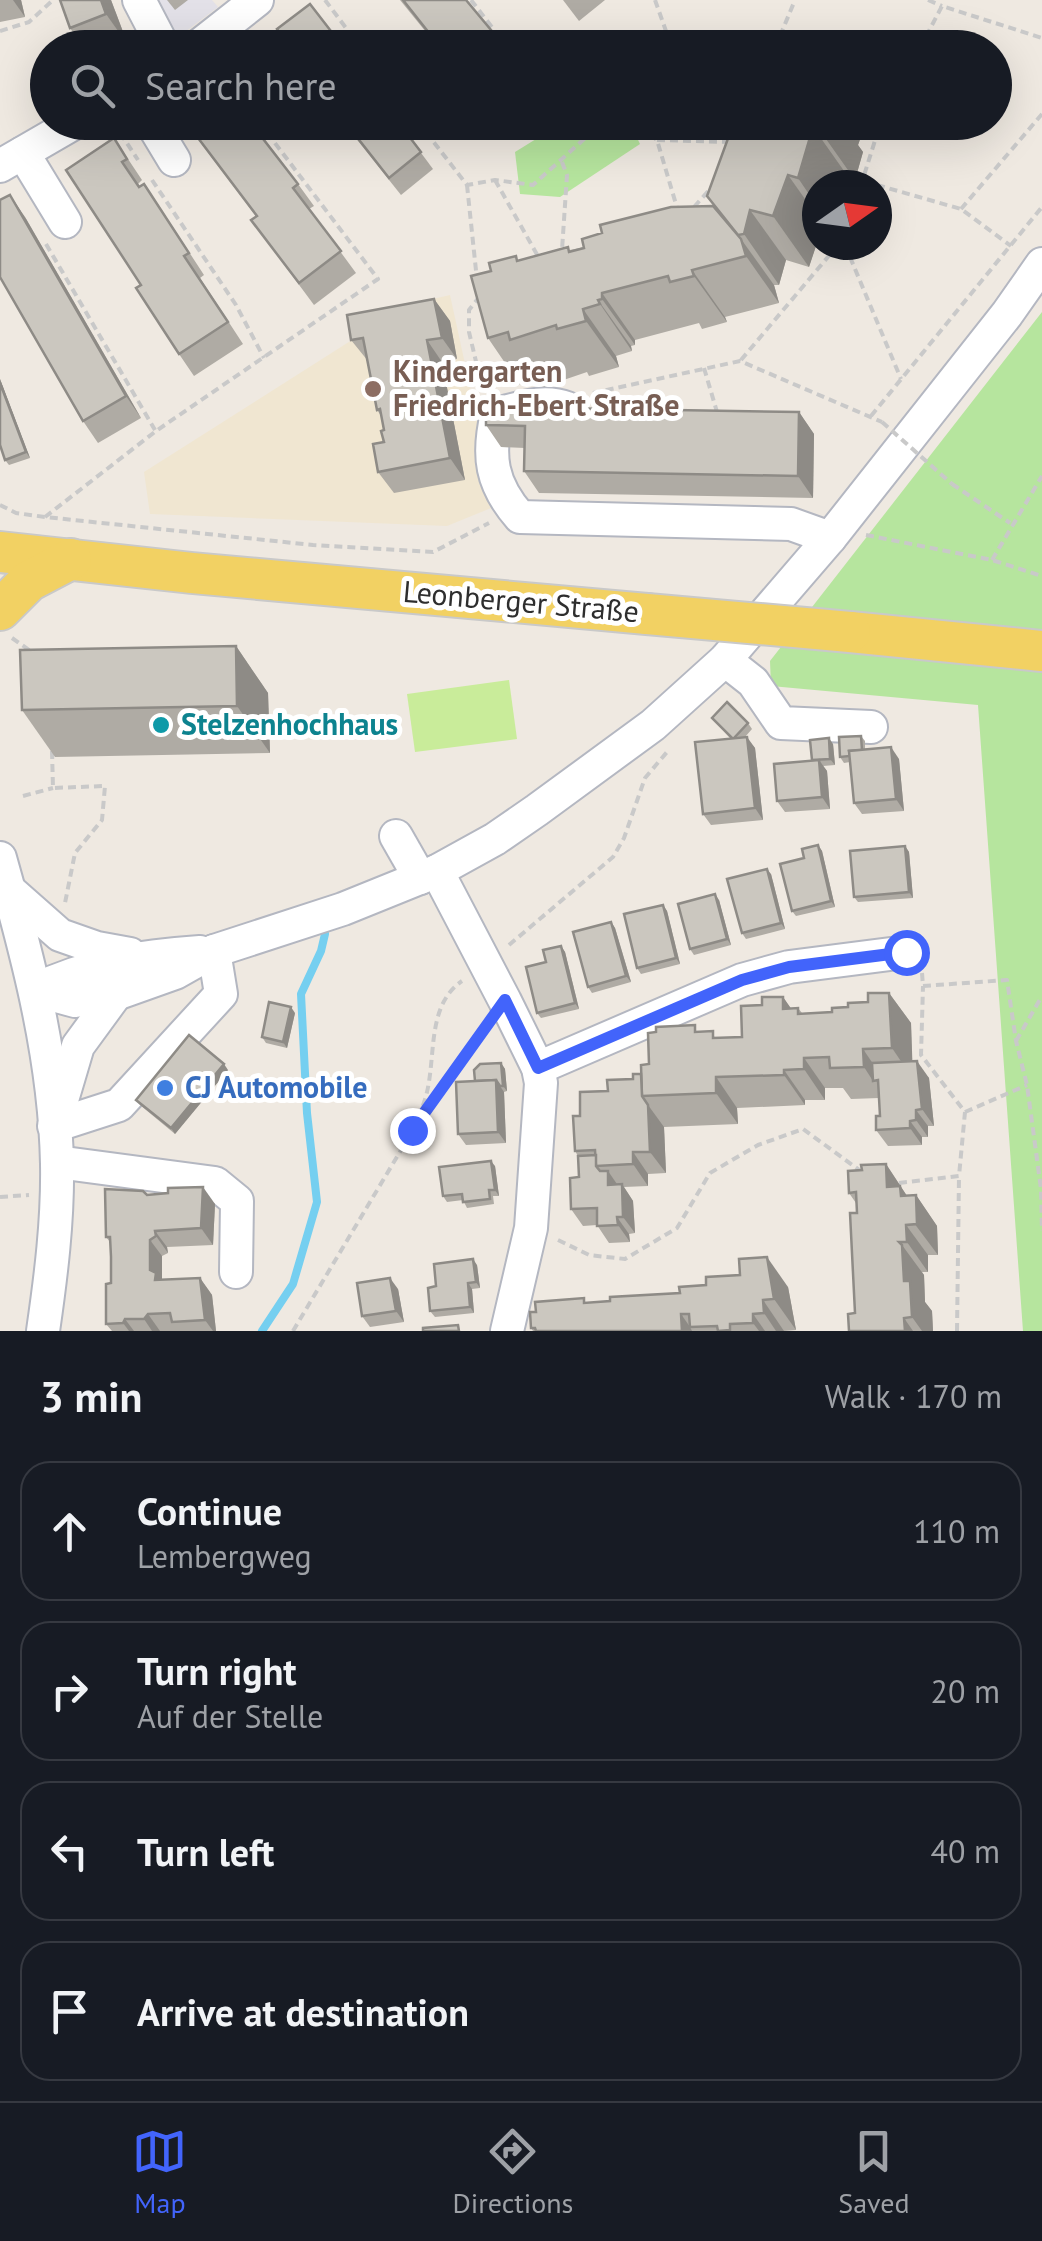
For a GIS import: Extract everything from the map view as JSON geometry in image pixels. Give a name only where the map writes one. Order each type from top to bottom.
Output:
[{"type":"main road","name":"Leonberger Straße","points":[[0,552],[1042,651]]},
{"type":"main road","points":[[2,621],[30,581],[71,560]]},
{"type":"street","points":[[139,0],[155,30]]},
{"type":"street","points":[[214,30],[239,6]]},
{"type":"street","points":[[45,140],[12,159],[52,227]]},
{"type":"street","points":[[162,140],[174,160]]},
{"type":"street","points":[[36,990],[75,1000],[116,994],[175,973],[214,951],[343,909],[428,875],[537,810],[653,725],[725,660],[846,536],[1042,264]]},
{"type":"street","points":[[573,422],[554,403],[497,414],[489,446],[500,494],[520,517],[791,524],[846,536]]},
{"type":"street","points":[[725,660],[753,682],[781,723],[870,727]]},
{"type":"street","points":[[396,836],[428,875],[486,964],[538,1068],[541,1083],[531,1228],[507,1331]]},
{"type":"street","points":[[0,858],[36,990],[54,1126],[56,1223],[42,1331]]},
{"type":"street","points":[[9,890],[60,935],[97,948],[144,956]]},
{"type":"street","points":[[36,990],[68,974],[144,956],[214,951]]},
{"type":"street","points":[[54,1126],[119,1105],[221,994],[214,951]]},
{"type":"street","points":[[538,1068],[742,980],[789,967],[906,952]]},
{"type":"street","points":[[54,1126],[78,1046],[116,994]]},
{"type":"street","points":[[56,1162],[215,1183],[237,1201],[236,1272]]},
{"type":"path","points":[[0,31],[29,22],[54,0]]},
{"type":"path","points":[[324,0],[347,30]]},
{"type":"path","points":[[471,0],[494,30]]},
{"type":"path","points":[[655,0],[666,30]]},
{"type":"path","points":[[782,30],[794,0]]},
{"type":"path","points":[[928,0],[1042,38]]},
{"type":"path","points":[[929,30],[942,6]]},
{"type":"path","points":[[960,209],[1042,114]]},
{"type":"path","points":[[125,140],[236,305],[265,360]]},
{"type":"path","points":[[45,517],[156,431],[378,279],[273,140]]},
{"type":"path","points":[[432,140],[466,185],[478,296]]},
{"type":"path","points":[[681,221],[657,140],[737,143]]},
{"type":"path","points":[[865,170],[875,140]]},
{"type":"path","points":[[466,185],[495,180],[533,185],[583,142]]},
{"type":"path","points":[[562,162],[567,176],[562,260]]},
{"type":"path","points":[[495,180],[544,266]]},
{"type":"path","points":[[692,209],[714,185]]},
{"type":"path","points":[[892,189],[960,209],[1012,246]]},
{"type":"path","points":[[871,416],[1042,207]]},
{"type":"path","points":[[52,227],[156,431]]},
{"type":"path","points":[[740,360],[825,260]]},
{"type":"path","points":[[852,260],[901,378]]},
{"type":"path","points":[[495,289],[478,296],[469,310],[469,332],[483,391],[497,414]]},
{"type":"path","points":[[573,422],[585,394],[740,360],[882,422],[952,484],[1012,524]]},
{"type":"path","points":[[704,368],[718,415]]},
{"type":"path","points":[[992,560],[1042,476]]},
{"type":"path","points":[[0,506],[16,513],[45,517],[312,545],[434,552],[514,510]]},
{"type":"path","points":[[846,536],[992,560],[1042,576]]},
{"type":"path","points":[[2,621],[37,656]]},
{"type":"path","points":[[52,751],[53,788]]},
{"type":"path","points":[[24,796],[53,788],[104,786],[102,820],[75,853],[60,935]]},
{"type":"path","points":[[906,952],[920,952],[921,1056],[965,1112],[959,1176],[957,1331]]},
{"type":"path","points":[[412,1130],[427,1095],[436,1024],[446,992],[486,964]]},
{"type":"path","points":[[923,986],[1007,980],[1016,1040],[1028,1084],[1042,1231]]},
{"type":"path","points":[[1016,1040],[1042,996]]},
{"type":"path","points":[[293,1331],[412,1130],[505,1000]]},
{"type":"path","points":[[965,1112],[1028,1084]]},
{"type":"path","points":[[531,1228],[590,1254],[625,1259],[677,1228],[710,1172],[758,1145],[802,1129],[858,1170],[877,1177]]},
{"type":"path","points":[[896,1184],[959,1176]]},
{"type":"path","points":[[0,1197],[29,1194]]},
{"type":"shaded area","points":[[129,0],[212,0],[218,7],[188,30],[152,30]]},
{"type":"shaded area","name":"Kindergarten Friedrich-Ebert Straße","points":[[450,295],[496,506],[447,526],[150,514],[144,472],[407,305]]},
{"type":"green space","points":[[534,140],[638,140],[640,144],[560,197],[520,194],[515,152]]},
{"type":"green space","points":[[1042,312],[1042,1331],[1023,1331],[978,705],[771,686],[770,661]]},
{"type":"green space","points":[[509,680],[517,739],[415,752],[407,694]]},
{"type":"building","points":[[60,0],[101,0],[106,14],[70,28]]},
{"type":"building","points":[[403,0],[466,0],[491,30],[427,30]]},
{"type":"building","points":[[310,4],[330,30],[278,30]]},
{"type":"building","points":[[115,140],[127,159],[122,162],[139,187],[144,184],[189,253],[184,256],[228,322],[179,354],[136,288],[141,285],[66,170]]},
{"type":"building","points":[[200,140],[264,140],[298,184],[293,188],[341,251],[299,283],[251,220],[257,216]]},
{"type":"building","points":[[359,140],[412,140],[421,152],[389,178]]},
{"type":"building","points":[[727,140],[809,140],[798,178],[788,175],[773,216],[750,210],[744,234],[738,235],[707,196]]},
{"type":"building","points":[[10,195],[126,396],[83,421],[0,277],[0,200]]},
{"type":"building","points":[[713,206],[741,239],[746,256],[692,270],[694,276],[670,282],[668,276],[602,293],[600,304],[583,309],[586,321],[557,329],[556,325],[510,340],[508,332],[488,338],[471,276],[491,271],[489,263],[516,256],[517,261],[568,247],[569,252],[584,248],[582,239],[602,233],[600,225],[671,207]]},
{"type":"building","points":[[434,299],[442,338],[427,340],[450,458],[378,472],[373,444],[384,442],[380,409],[377,410],[363,338],[351,340],[347,315]]},
{"type":"building","points":[[0,383],[26,452],[5,460],[0,445]]},
{"type":"building","points":[[486,407],[799,412],[798,476],[524,471],[525,426],[486,425]]},
{"type":"building","points":[[236,646],[237,706],[22,710],[20,650]]},
{"type":"building","points":[[727,702],[748,723],[733,739],[712,718]]},
{"type":"building","points":[[861,736],[862,750],[840,757],[839,737]]},
{"type":"building","points":[[747,737],[755,808],[703,814],[695,742]]},
{"type":"building","points":[[829,738],[830,759],[812,760],[810,740]]},
{"type":"building","points":[[891,747],[896,799],[854,803],[849,751]]},
{"type":"building","points":[[819,760],[822,797],[777,801],[774,764]]},
{"type":"building","points":[[818,845],[831,901],[792,911],[780,864],[804,858],[802,849]]},
{"type":"building","points":[[905,846],[909,892],[854,897],[850,851]]},
{"type":"building","points":[[767,869],[781,923],[742,933],[727,879]]},
{"type":"building","points":[[715,894],[727,939],[690,949],[678,904]]},
{"type":"building","points":[[663,905],[676,958],[637,968],[624,914]]},
{"type":"building","points":[[611,922],[626,976],[588,987],[573,932]]},
{"type":"building","points":[[561,946],[575,1003],[537,1013],[526,967],[546,962],[543,950]]},
{"type":"building","points":[[868,993],[889,993],[892,1048],[863,1049],[864,1067],[830,1068],[829,1057],[804,1058],[804,1069],[784,1070],[784,1075],[716,1077],[716,1093],[642,1096],[641,1065],[649,1064],[648,1033],[656,1032],[656,1027],[695,1025],[695,1032],[713,1031],[713,1038],[742,1037],[741,1006],[762,1005],[762,997],[783,997],[783,1009],[798,1008],[798,1014],[832,1012],[832,1008],[848,1007],[848,1003],[868,1002]]},
{"type":"building","points":[[269,1002],[291,1007],[283,1042],[262,1037]]},
{"type":"building","points":[[189,1035],[224,1064],[171,1128],[136,1100]]},
{"type":"building","points":[[917,1061],[922,1109],[916,1110],[916,1120],[910,1121],[910,1128],[876,1130],[876,1116],[880,1116],[878,1080],[873,1081],[872,1063]]},
{"type":"building","points":[[501,1063],[503,1086],[496,1080],[475,1081],[474,1070],[480,1064]]},
{"type":"building","points":[[633,1074],[641,1074],[642,1096],[648,1105],[650,1152],[633,1152],[633,1164],[596,1166],[595,1150],[575,1151],[573,1116],[580,1116],[580,1092],[608,1091],[607,1080],[633,1079]]},
{"type":"building","points":[[496,1080],[498,1132],[458,1134],[456,1082]]},
{"type":"building","points":[[596,1155],[596,1166],[600,1171],[608,1171],[608,1185],[622,1184],[623,1217],[617,1217],[618,1225],[597,1226],[597,1208],[571,1209],[570,1178],[579,1177],[578,1156]]},
{"type":"building","points":[[491,1161],[495,1190],[489,1190],[490,1199],[463,1202],[462,1194],[443,1196],[439,1167]]},
{"type":"building","points":[[886,1164],[887,1187],[900,1186],[901,1196],[916,1195],[917,1224],[906,1225],[907,1242],[899,1242],[904,1281],[910,1281],[912,1317],[904,1318],[905,1331],[849,1331],[848,1314],[855,1313],[850,1213],[857,1213],[856,1192],[849,1193],[848,1171],[862,1170],[861,1165]]},
{"type":"building","points":[[203,1187],[201,1228],[155,1231],[156,1236],[150,1240],[150,1270],[156,1273],[155,1280],[200,1278],[205,1320],[172,1322],[170,1313],[106,1324],[111,1257],[110,1237],[106,1237],[105,1189],[143,1191],[147,1195],[168,1193],[168,1188]]},
{"type":"building","points":[[767,1257],[774,1299],[763,1300],[764,1313],[753,1314],[753,1323],[730,1324],[730,1330],[718,1331],[717,1326],[690,1327],[689,1314],[681,1314],[682,1331],[531,1328],[530,1312],[536,1312],[535,1302],[584,1298],[584,1303],[610,1301],[610,1297],[680,1293],[679,1287],[706,1285],[706,1277],[740,1275],[739,1259]]},
{"type":"building","points":[[473,1259],[476,1282],[468,1283],[470,1307],[430,1311],[428,1288],[436,1286],[434,1264]]},
{"type":"building","points":[[390,1278],[396,1311],[362,1316],[357,1283]]},
{"type":"building","points":[[458,1325],[459,1331],[423,1331],[423,1328]]},
{"type":"waterway","points":[[262,1331],[293,1284],[317,1202],[307,1113],[301,994],[325,934]]},
{"type":"place","name":"Kindergarten Friedrich-Ebert Straße","points":[[373,389]]},
{"type":"place","name":"Stelzenhochhaus","points":[[161,725]]},
{"type":"place","name":"CJ Automobile","points":[[165,1088]]},
{"type":"route","points":[[412,1130],[505,1000],[538,1068],[742,980],[789,967],[906,952]]}]
